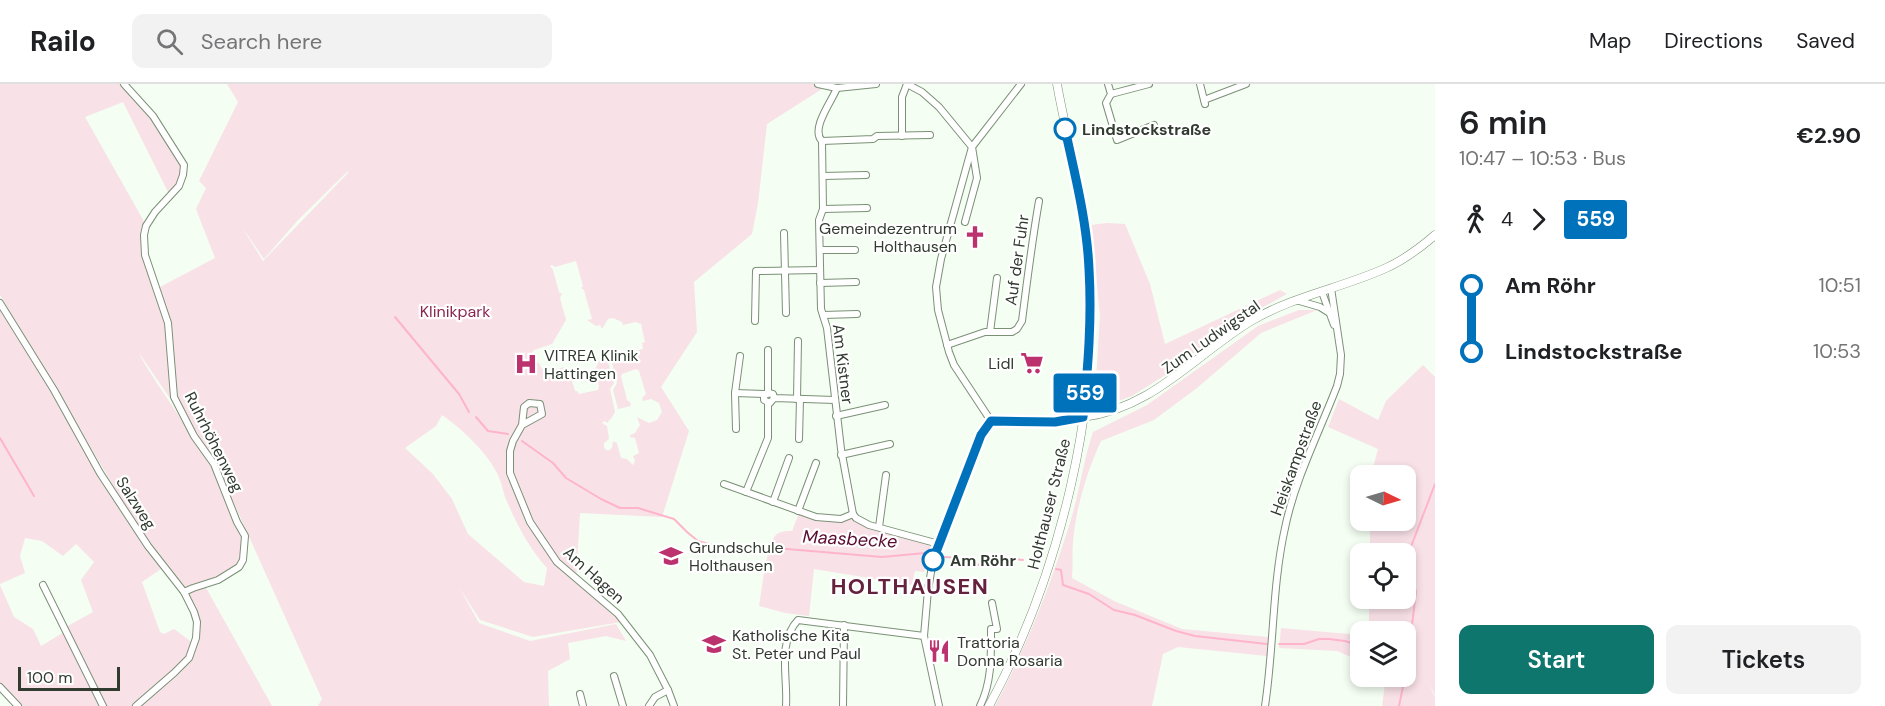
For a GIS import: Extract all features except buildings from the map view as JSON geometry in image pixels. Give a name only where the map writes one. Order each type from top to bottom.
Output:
[{"type":"street","name":"Ruhrhöhenweg","points":[[124,84],[153,116],[184,165],[179,186],[155,212],[146,226],[145,255],[168,323],[174,397],[194,436],[214,464],[237,522],[245,536],[243,560],[239,567],[218,580],[184,592]]},
{"type":"street","points":[[818,84],[837,88],[876,84]]},
{"type":"street","points":[[902,136],[902,97],[907,84],[922,92],[939,107],[972,147],[977,178],[965,222]]},
{"type":"street","points":[[939,706],[924,636],[933,560],[981,435],[991,421],[954,365],[937,304],[937,276],[972,147],[1021,84]]},
{"type":"street","name":"Holthauser Straße","points":[[989,706],[1022,636],[1046,575],[1066,502],[1083,417],[1090,331],[1089,270],[1085,231],[1057,84]]},
{"type":"street","points":[[1108,84],[1111,94],[1106,103],[1117,140],[1154,125]]},
{"type":"street","points":[[1111,94],[1149,84]]},
{"type":"street","points":[[1200,84],[1205,102],[1246,84]]},
{"type":"street","name":"Am Kistner","points":[[837,88],[818,129],[818,135],[822,141],[823,176],[823,209],[819,220],[820,283],[821,309],[827,328],[836,416],[852,514]]},
{"type":"street","points":[[822,141],[930,135]]},
{"type":"street","points":[[823,176],[866,175]]},
{"type":"street","name":"Auf der Fuhr","points":[[947,345],[990,332],[1012,333],[1017,329],[1022,321],[1030,250],[1039,201]]},
{"type":"street","points":[[823,209],[867,208]]},
{"type":"street","points":[[784,233],[786,313]]},
{"type":"street","name":"Zum Ludwigstal","points":[[991,421],[1055,422],[1104,414],[1129,405],[1149,395],[1251,321],[1295,300],[1389,267],[1419,249],[1435,235]]},
{"type":"street","points":[[819,250],[855,250]]},
{"type":"street","points":[[755,321],[756,271],[820,270]]},
{"type":"street","name":"Auf der Fuhr","points":[[990,332],[997,278]]},
{"type":"street","points":[[820,283],[856,282]]},
{"type":"street","name":"Heiskampstraße","points":[[1265,706],[1284,532],[1296,489],[1340,374],[1341,355],[1331,288]]},
{"type":"street","name":"Heiskampstraße","points":[[1322,292],[1336,329]]},
{"type":"street","points":[[1295,300],[1320,307],[1330,314]]},
{"type":"street","name":"Salzweg","points":[[0,303],[54,390],[100,473],[148,546],[184,592],[197,622],[196,639],[192,652],[174,673],[136,706]]},
{"type":"street","name":"Am Kistner","points":[[823,315],[856,314]]},
{"type":"street","points":[[798,341],[799,439]]},
{"type":"street","points":[[746,492],[768,438],[768,403],[764,400],[767,394],[768,351]]},
{"type":"street","points":[[736,429],[735,393],[740,356]]},
{"type":"street","points":[[735,393],[772,394],[774,398],[834,400]]},
{"type":"street","points":[[768,403],[774,398]]},
{"type":"street","name":"Am Kistner","points":[[836,416],[885,405]]},
{"type":"street","name":"Am Hagen","points":[[522,425],[510,451],[510,473],[530,522],[557,562],[618,614],[650,655],[674,706]]},
{"type":"street","points":[[842,455],[890,444]]},
{"type":"street","points":[[773,502],[789,458]]},
{"type":"street","points":[[798,511],[816,463]]},
{"type":"street","points":[[879,527],[886,475]]},
{"type":"street","points":[[724,484],[798,511],[830,519],[841,519],[852,514],[869,525],[939,544]]},
{"type":"street","points":[[43,585],[103,706]]},
{"type":"street","points":[[980,706],[991,664],[991,629],[997,629],[992,603]]},
{"type":"street","points":[[786,706],[787,640],[790,628],[798,620],[924,636]]},
{"type":"street","points":[[843,706],[844,625]]},
{"type":"street","points":[[614,676],[623,706]]},
{"type":"street","points":[[0,687],[18,706]]},
{"type":"street","points":[[649,706],[655,697],[668,690]]},
{"type":"street","points":[[580,694],[583,706]]},
{"type":"green space","name":"Klinikpark","points":[[0,84],[123,84],[152,117],[188,172],[170,196],[123,102],[85,117],[146,225],[142,245],[158,288],[215,258],[196,209],[206,188],[199,181],[238,102],[227,84],[813,84],[822,89],[767,124],[752,234],[694,282],[697,332],[661,387],[689,431],[662,517],[580,513],[576,582],[610,607],[621,622],[533,637],[480,620],[459,587],[479,623],[530,641],[616,624],[626,641],[606,636],[568,643],[570,659],[548,671],[549,706],[318,706],[322,699],[219,470],[139,353],[224,490],[237,520],[243,545],[238,564],[233,569],[213,580],[184,589],[150,546],[133,519],[0,295]],"holes":[[[348,171],[348,173],[263,261],[242,227],[264,259],[298,220]],[[576,261],[583,286],[581,288],[584,290],[592,319],[587,320],[596,326],[600,325],[602,329],[608,319],[613,318],[622,322],[623,325],[635,322],[641,324],[645,342],[642,343],[643,349],[627,353],[624,359],[618,360],[610,355],[617,383],[613,390],[618,409],[631,406],[627,400],[621,376],[636,369],[639,371],[646,394],[642,398],[643,401],[651,399],[659,403],[662,412],[657,420],[649,423],[637,417],[640,425],[635,433],[630,435],[635,438],[639,453],[633,456],[635,461],[633,465],[627,459],[621,458],[617,443],[613,441],[612,448],[608,451],[604,448],[604,443],[609,439],[607,426],[602,423],[604,421],[608,423],[615,412],[610,389],[614,383],[605,351],[595,369],[598,390],[579,394],[575,391],[569,371],[566,376],[561,373],[564,367],[544,373],[539,363],[534,361],[532,353],[534,350],[552,344],[566,320],[560,298],[562,294],[559,292],[550,266],[555,267]],[[442,415],[458,427],[493,466],[518,525],[534,552],[547,568],[544,586],[524,582],[468,534],[452,499],[433,474],[405,448],[436,426]]]},
{"type":"green space","points":[[1125,224],[1150,284],[1165,344],[1280,290],[1287,294],[1220,331],[1175,369],[1132,396],[1107,405],[1099,402],[1095,396],[1100,315],[1091,225]]},
{"type":"green space","points":[[0,303],[144,545],[161,569],[142,582],[160,632],[164,634],[174,629],[193,643],[187,656],[155,693],[180,673],[195,650],[198,623],[188,592],[205,586],[272,706],[104,706],[64,628],[93,612],[81,580],[94,562],[76,544],[63,556],[42,541],[25,538],[20,556],[25,573],[0,584]]},
{"type":"green space","points":[[1299,310],[1317,310],[1261,333],[1197,388],[1154,420],[1101,441],[1083,490],[1073,541],[1072,578],[1114,601],[1182,629],[1268,637],[1267,656],[1178,647],[1163,654],[1152,706],[995,706],[1028,637],[1056,565],[1072,516],[1093,432],[1147,405],[1258,326]]},
{"type":"green space","points":[[1423,365],[1435,377],[1435,695],[1428,681],[1435,697],[1435,706],[1382,706],[1385,687],[1416,687],[1416,621],[1369,621],[1369,609],[1416,609],[1416,543],[1370,543],[1370,531],[1416,531],[1416,465],[1374,465],[1378,449],[1328,427],[1339,399],[1378,420],[1386,401]]},
{"type":"green space","points":[[799,513],[825,519],[852,519],[932,546],[924,572],[915,571],[912,585],[814,569],[809,616],[759,606],[772,542],[778,533],[792,531]]},
{"type":"green space","points":[[0,585],[14,617],[33,629],[41,646],[64,632],[102,706],[21,706],[0,685]]},
{"type":"green space","points":[[1281,628],[1350,634],[1350,657],[1337,651],[1279,648]]},
{"type":"waterway","name":"Maasbecke","points":[[395,317],[459,394],[469,412]]},
{"type":"waterway","name":"Maasbecke","points":[[476,417],[488,431],[508,434]]},
{"type":"waterway","points":[[0,438],[34,496]]},
{"type":"waterway","name":"Maasbecke","points":[[522,441],[553,463],[566,478],[620,508],[638,508],[674,519],[698,541],[716,546],[755,546]]},
{"type":"waterway","name":"Maasbecke","points":[[1413,621],[1416,592],[1407,557],[1435,484]]},
{"type":"waterway","name":"Maasbecke","points":[[775,548],[882,557],[925,553]]},
{"type":"waterway","name":"Maasbecke","points":[[944,557],[961,558],[979,565],[988,561],[1023,560]]},
{"type":"waterway","name":"Maasbecke","points":[[1056,569],[1061,570],[1063,585],[1089,594],[1114,610],[1195,636],[1267,644]]},
{"type":"waterway","name":"Maasbecke","points":[[1279,644],[1304,644],[1319,639],[1350,643]]},
{"type":"waterway","points":[[1399,706],[1403,687]]},
{"type":"bus line","name":"559","points":[[933,560],[981,435],[991,421],[1055,422],[1083,417],[1091,315],[1089,270],[1085,231],[1065,129]]},
{"type":"place","name":"Lindstockstraße","points":[[1065,129]]},
{"type":"place","name":"Gemeindezentrum Holthausen","points":[[975,237]]},
{"type":"place","name":"Lidl","points":[[1032,363]]},
{"type":"place","name":"VITREA Klinik Hattingen","points":[[526,364]]},
{"type":"place","name":"Grundschule Holthausen","points":[[671,556]]},
{"type":"place","name":"Am Röhr","points":[[933,560]]},
{"type":"place","name":"Katholische Kita St. Peter und Paul","points":[[714,644]]},
{"type":"place","name":"Trattoria Donna Rosaria","points":[[939,651]]},
{"type":"district","name":"HOLTHAUSEN","points":[[910,586]]}]
